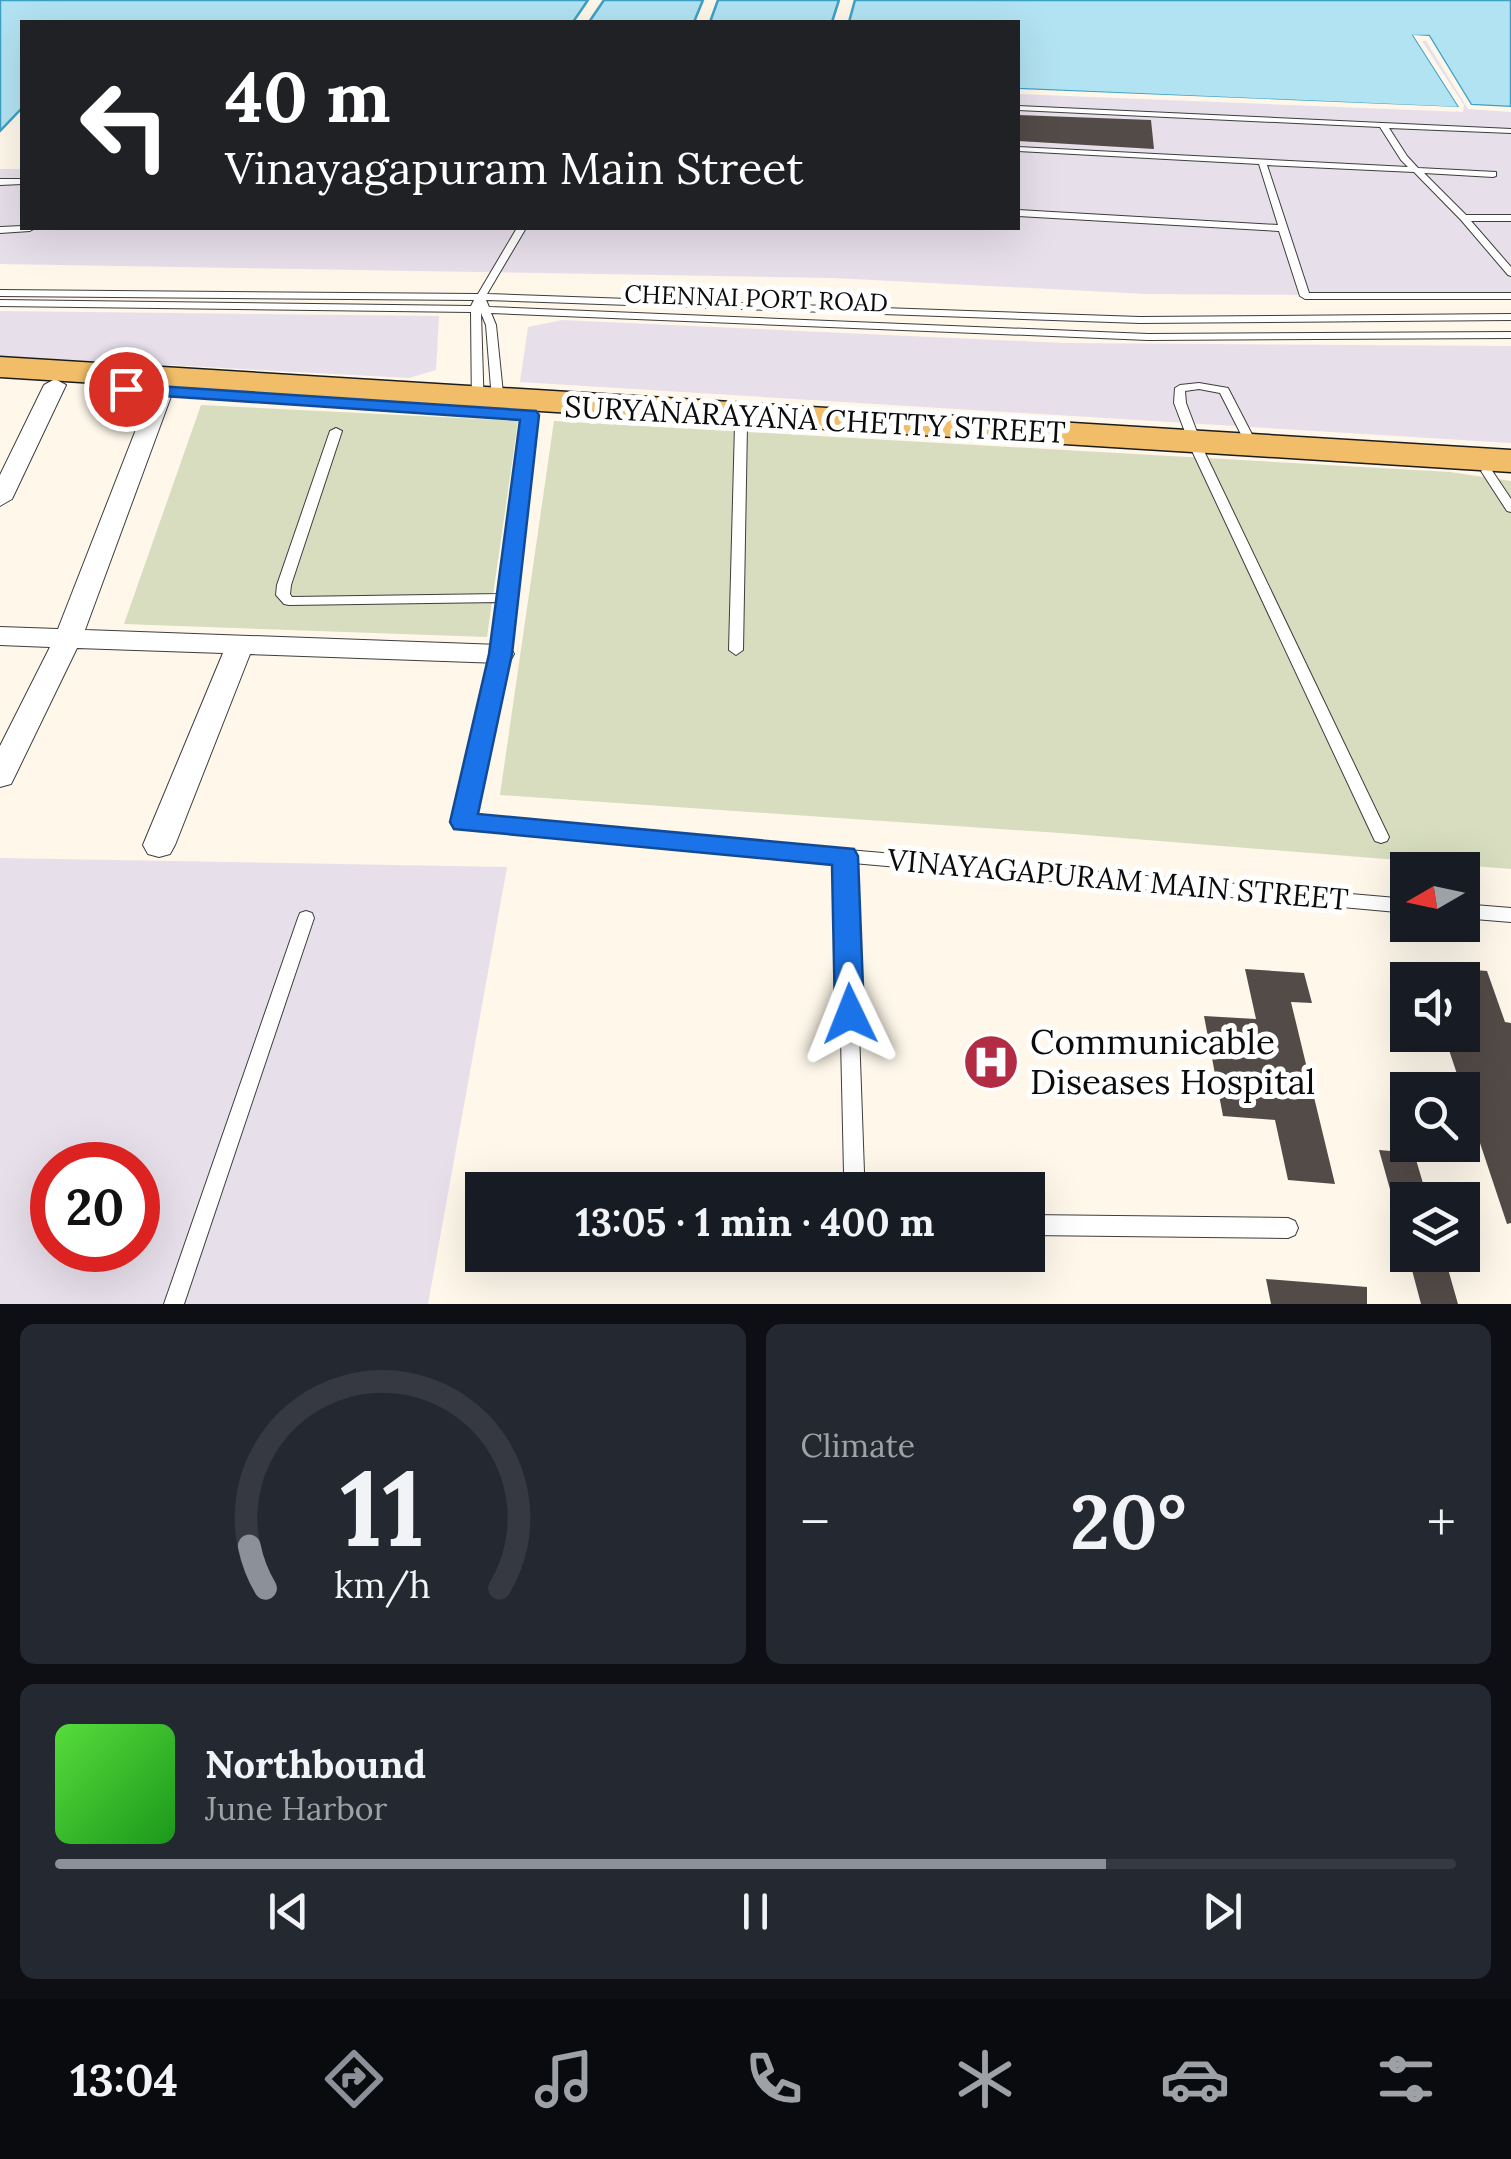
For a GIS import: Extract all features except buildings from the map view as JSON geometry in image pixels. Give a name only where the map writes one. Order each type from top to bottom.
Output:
[{"type":"main road","name":"SURYANARAYANA CHETTY STREET","points":[[0,366],[741,425],[1197,448],[1252,446],[1503,468]]},
{"type":"main road","name":"SURYANARAYANA CHETTY STREET","points":[[0,380],[1503,468]]},
{"type":"street","points":[[0,499],[55,385]]},
{"type":"street","points":[[0,776],[68,638],[162,391]]},
{"type":"street","points":[[0,636],[500,654]]},
{"type":"street","points":[[159,845],[240,644]]},
{"type":"lane","points":[[1020,108],[1511,130]]},
{"type":"lane","points":[[1383,125],[1397,151],[1464,218],[1511,273]]},
{"type":"lane","points":[[1020,149],[1492,174]]},
{"type":"lane","points":[[1262,162],[1305,296],[1511,296]]},
{"type":"lane","points":[[1020,214],[1284,228]]},
{"type":"lane","points":[[1464,218],[1511,218]]},
{"type":"lane","points":[[497,408],[480,306],[521,230]]},
{"type":"lane","name":"CHENNAI PORT ROAD","points":[[0,293],[1140,320],[1511,317]]},
{"type":"lane","name":"CHENNAI PORT ROAD","points":[[0,303],[480,306],[1148,338],[1511,335]]},
{"type":"lane","name":"VINAYAGAPURAM MAIN STREET","points":[[480,306],[497,408],[508,598],[500,654],[463,822],[1390,904]]},
{"type":"lane","points":[[1252,446],[1229,394],[1218,388],[1180,388],[1197,448],[1381,837]]},
{"type":"lane","points":[[736,650],[741,425]]},
{"type":"lane","points":[[336,431],[284,585],[283,594],[288,600],[508,598]]},
{"type":"lane","points":[[1503,468],[1511,508]]},
{"type":"lane","points":[[845,856],[854,1172]]},
{"type":"lane","points":[[1480,913],[1511,916]]},
{"type":"lane","points":[[174,1304],[306,918]]},
{"type":"lane","points":[[1045,1225],[1288,1228]]},
{"type":"shaded area","points":[[1413,35],[1429,36],[1471,105],[1511,107],[1511,296],[1147,294],[834,278],[0,264],[0,169],[20,169],[20,230],[1020,230],[1020,89],[1459,108]]},
{"type":"shaded area","points":[[0,311],[439,316],[436,370],[409,378],[0,356]]},
{"type":"shaded area","points":[[562,320],[1064,343],[1511,346],[1511,443],[520,382],[528,327]]},
{"type":"shaded area","points":[[0,858],[507,867],[428,1304],[0,1304]]},
{"type":"green space","points":[[201,405],[518,421],[487,637],[124,624]]},
{"type":"green space","points":[[554,421],[1450,472],[1511,481],[1511,869],[1480,867],[1480,852],[1390,852],[1390,859],[500,795]]},
{"type":"water","points":[[0,0],[588,0],[574,20],[20,20],[20,110],[0,131]]},
{"type":"water","points":[[604,0],[703,0],[695,20],[590,20]]},
{"type":"water","points":[[718,0],[839,0],[833,20],[711,20]]},
{"type":"water","points":[[855,0],[1511,0],[1511,107],[1471,105],[1429,36],[1414,36],[1460,108],[1020,89],[1020,20],[850,20]]},
{"type":"pier","points":[[1413,35],[1429,36],[1471,105],[1511,107],[1511,112],[1468,109],[1426,41],[1422,41],[1464,105],[1463,112],[1020,94],[1020,89],[1459,107]]},
{"type":"place","name":"Communicable Diseases Hospital","points":[[991,1062]]},
{"type":"route","points":[[126,389],[530,415],[500,654],[463,822],[845,856],[850,1014]]}]
